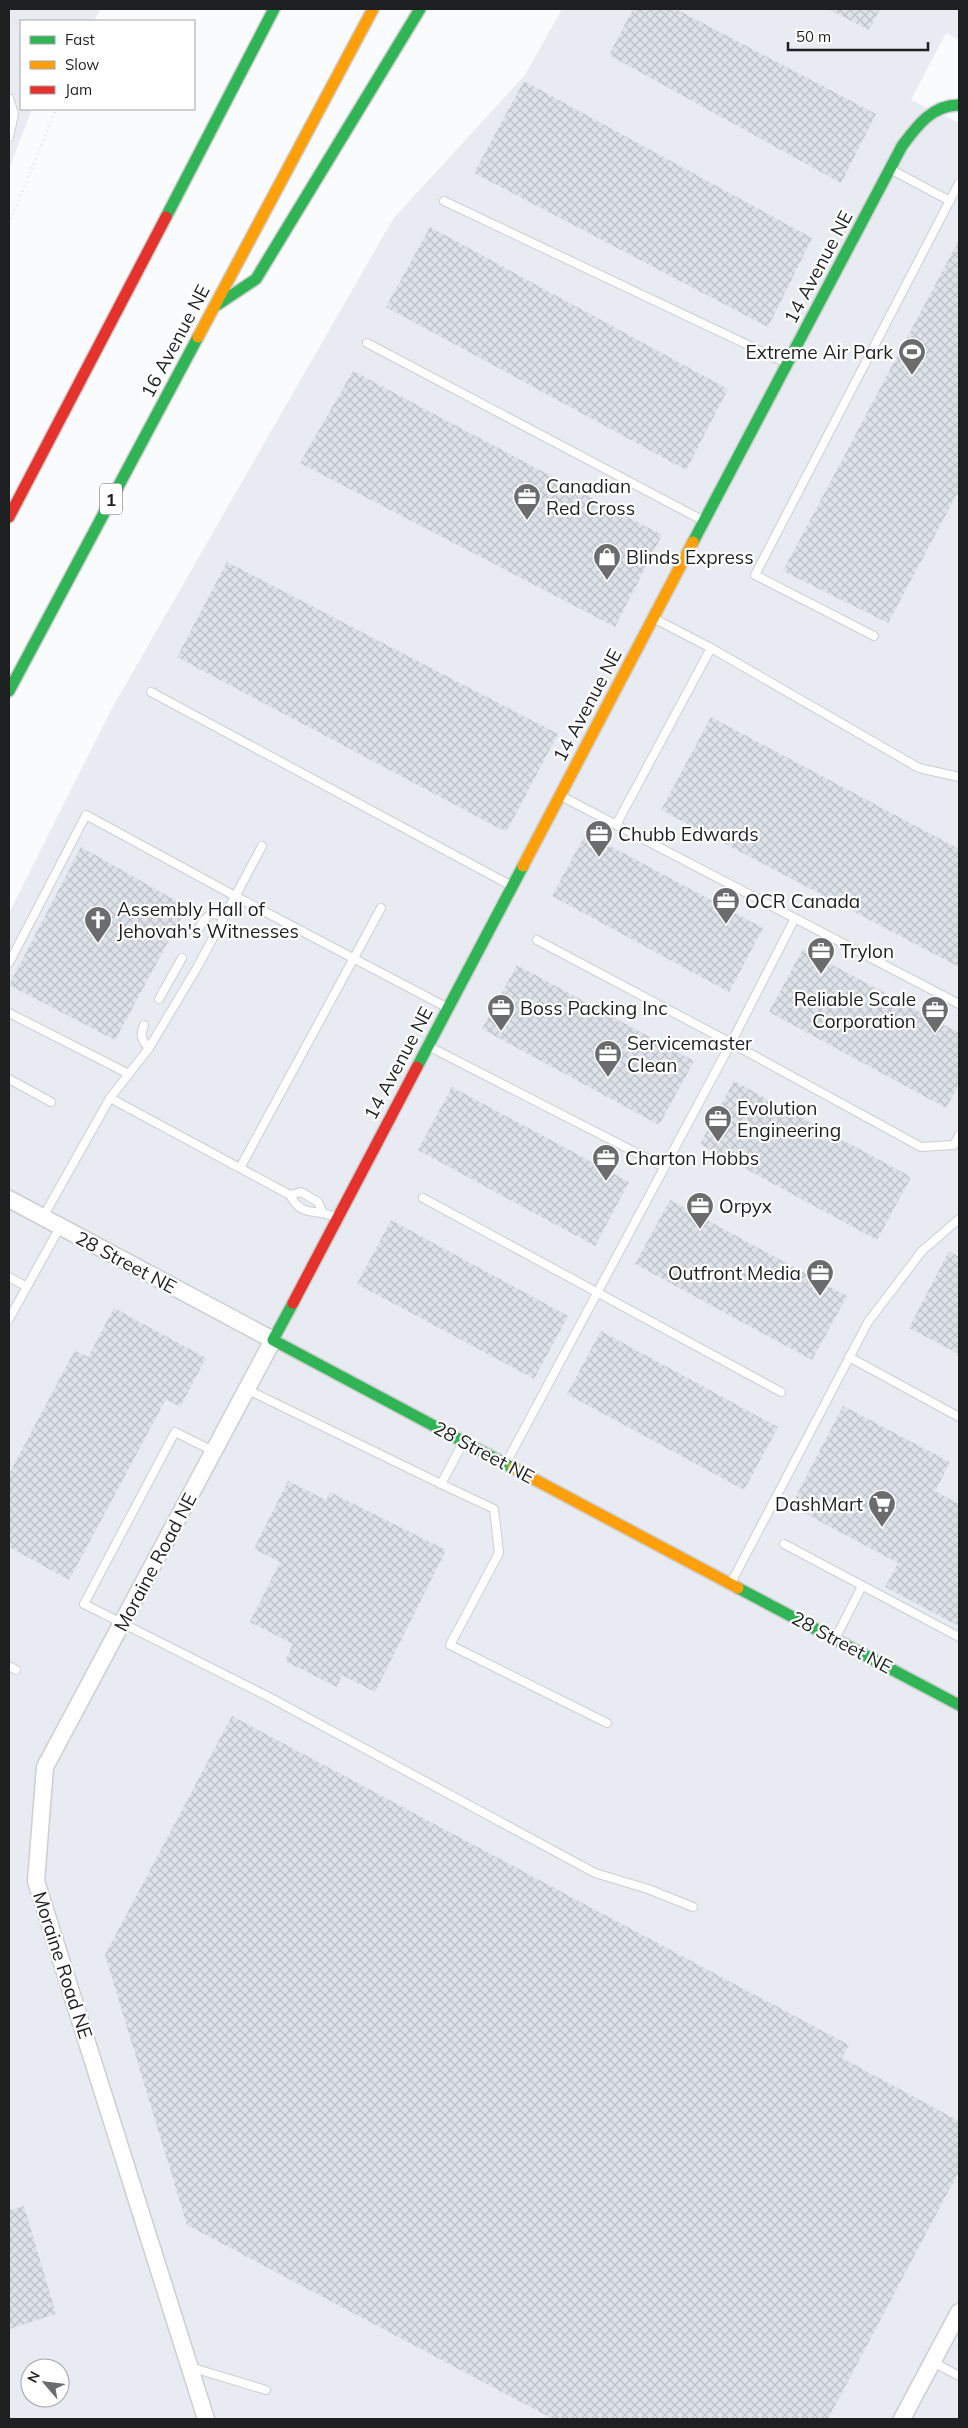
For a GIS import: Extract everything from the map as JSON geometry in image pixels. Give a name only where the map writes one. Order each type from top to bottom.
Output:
[{"type":"main road","points":[[9,517],[274,9]]},
{"type":"main road","name":"16 Avenue NE","points":[[9,690],[373,9]]},
{"type":"main road","points":[[213,307],[256,279],[420,9]]},
{"type":"main road","name":"14 Avenue NE","points":[[273,1340],[902,146],[927,115],[955,104]]},
{"type":"main road","points":[[159,227],[162,201]]},
{"type":"main road","name":"28 Street NE","points":[[273,1340],[959,1705]]},
{"type":"street","name":"28 Street NE","points":[[9,1199],[273,1340]]},
{"type":"street","name":"Moraine Road NE","points":[[206,2419],[36,1881],[45,1767],[273,1340]]},
{"type":"street","points":[[902,2419],[959,2312]]},
{"type":"lane","points":[[9,98],[14,114],[9,137]]},
{"type":"lane","points":[[890,169],[950,201]]},
{"type":"lane","points":[[874,636],[755,575],[959,183]]},
{"type":"lane","points":[[444,201],[788,364]]},
{"type":"lane","points":[[367,343],[704,521]]},
{"type":"lane","points":[[653,618],[711,648],[919,768],[959,777]]},
{"type":"lane","points":[[616,825],[711,648]]},
{"type":"lane","points":[[151,692],[512,886]]},
{"type":"lane","points":[[560,795],[959,1004]]},
{"type":"lane","points":[[9,963],[86,815],[448,1008]]},
{"type":"lane","points":[[43,1217],[110,1098],[127,1073],[149,1048],[198,966],[262,846]]},
{"type":"lane","points":[[240,1168],[381,908]]},
{"type":"lane","points":[[196,933],[204,920],[211,914],[225,915]]},
{"type":"lane","points":[[506,1464],[796,918]]},
{"type":"lane","points":[[537,940],[921,1147],[954,1145],[959,1136]]},
{"type":"lane","points":[[159,999],[182,958]]},
{"type":"lane","points":[[9,1014],[127,1073]]},
{"type":"lane","points":[[144,1025],[140,1033],[142,1041],[149,1048]]},
{"type":"lane","points":[[428,1045],[664,1168]]},
{"type":"lane","points":[[9,1079],[51,1102]]},
{"type":"lane","points":[[110,1098],[290,1194],[301,1192],[318,1202],[322,1211]]},
{"type":"lane","points":[[290,1194],[295,1205],[312,1213],[322,1211],[336,1218]]},
{"type":"lane","points":[[423,1198],[782,1392]]},
{"type":"lane","points":[[731,1583],[868,1322],[922,1251],[959,1219]]},
{"type":"lane","points":[[9,1319],[60,1227]]},
{"type":"lane","points":[[9,1278],[27,1288]]},
{"type":"lane","points":[[849,1357],[959,1417]]},
{"type":"lane","points":[[246,1389],[494,1510],[499,1553],[450,1645],[606,1723]]},
{"type":"lane","points":[[213,1451],[175,1432],[84,1604],[270,1697],[595,1873],[648,1889],[693,1907]]},
{"type":"lane","points":[[441,1484],[464,1442]]},
{"type":"lane","points":[[784,1544],[959,1638]]},
{"type":"lane","points":[[835,1639],[862,1586]]},
{"type":"lane","points":[[933,2362],[959,2376]]},
{"type":"lane","points":[[190,2367],[266,2390]]},
{"type":"path","points":[[9,17],[20,25]]},
{"type":"path","points":[[9,224],[56,110]]},
{"type":"shaded area","points":[[9,9],[100,9],[94,20],[20,20],[20,110],[32,110],[9,169]]},
{"type":"shaded area","points":[[562,9],[959,9],[959,40],[946,33],[911,100],[959,123],[959,2419],[9,2419],[9,913],[111,710],[393,219],[525,75]]},
{"type":"building","points":[[633,9],[676,9],[876,114],[841,183],[609,55]]},
{"type":"building","points":[[828,9],[880,9],[869,30]]},
{"type":"building","points":[[524,81],[812,238],[768,327],[474,173]]},
{"type":"building","points":[[430,227],[728,389],[686,470],[386,307]]},
{"type":"building","points":[[959,240],[959,490],[888,623],[783,571]]},
{"type":"building","points":[[353,371],[662,535],[615,627],[300,463]]},
{"type":"building","points":[[227,562],[558,734],[506,832],[177,657]]},
{"type":"building","points":[[711,717],[959,849],[959,967],[661,810]]},
{"type":"building","points":[[586,833],[763,928],[729,992],[552,896]]},
{"type":"building","name":"Assembly Hall of Jehovah's Witnesses","points":[[81,847],[187,907],[115,1040],[9,985]]},
{"type":"building","points":[[803,949],[959,1033],[959,1084],[946,1108],[769,1012]]},
{"type":"building","points":[[517,965],[694,1061],[659,1125],[482,1029]]},
{"type":"building","points":[[734,1081],[911,1177],[877,1240],[700,1144]]},
{"type":"building","points":[[452,1087],[629,1182],[595,1246],[418,1150]]},
{"type":"building","points":[[670,1200],[847,1296],[812,1360],[635,1264]]},
{"type":"building","points":[[391,1220],[568,1316],[534,1379],[357,1284]]},
{"type":"building","points":[[949,1251],[959,1257],[959,1354],[909,1328]]},
{"type":"building","points":[[114,1308],[206,1358],[180,1407],[166,1399],[69,1580],[9,1547],[9,1474],[75,1350],[88,1357]]},
{"type":"building","points":[[601,1331],[778,1427],[744,1490],[567,1394]]},
{"type":"building","points":[[843,1406],[950,1462],[935,1491],[959,1504],[959,1626],[885,1587],[898,1563],[791,1506]]},
{"type":"building","points":[[288,1481],[326,1500],[330,1492],[446,1550],[375,1692],[342,1675],[337,1687],[285,1661],[293,1644],[250,1622],[280,1562],[254,1549]]},
{"type":"building","points":[[232,1716],[849,2045],[842,2058],[959,2121],[959,2171],[828,2419],[553,2419],[187,2225],[105,1955]]},
{"type":"building","points":[[24,2206],[56,2314],[9,2329],[9,2210]]},
{"type":"traffic: fast","points":[[166,217],[274,9]]},
{"type":"traffic: fast","points":[[217,305],[256,279],[420,9]]},
{"type":"traffic: fast","points":[[693,542],[902,146],[926,118],[941,109],[959,105]]},
{"type":"traffic: fast","points":[[9,691],[198,337]]},
{"type":"traffic: fast","points":[[417,1067],[523,866]]},
{"type":"traffic: fast","points":[[293,1303],[273,1340],[513,1468]]},
{"type":"traffic: fast","points":[[738,1588],[959,1705]]},
{"type":"traffic: slow","points":[[198,337],[373,9]]},
{"type":"traffic: slow","points":[[523,866],[693,542]]},
{"type":"traffic: slow","points":[[513,1468],[738,1588]]},
{"type":"traffic: jam","points":[[9,517],[166,217]]},
{"type":"traffic: jam","points":[[293,1303],[417,1067]]},
{"type":"place","name":"Extreme Air Park","points":[[912,376]]},
{"type":"place","name":"Canadian Red Cross","points":[[527,521]]},
{"type":"place","name":"Blinds Express","points":[[607,581]]},
{"type":"place","name":"Chubb Edwards","points":[[599,858]]},
{"type":"place","name":"OCR Canada","points":[[726,925]]},
{"type":"place","name":"Assembly Hall of Jehovah's Witnesses","points":[[98,944]]},
{"type":"place","name":"Trylon","points":[[821,975]]},
{"type":"place","name":"Boss Packing Inc","points":[[501,1032]]},
{"type":"place","name":"Reliable Scale Corporation","points":[[935,1034]]},
{"type":"place","name":"Servicemaster Clean","points":[[608,1078]]},
{"type":"place","name":"Evolution Engineering","points":[[718,1143]]},
{"type":"place","name":"Charton Hobbs","points":[[606,1182]]},
{"type":"place","name":"Orpyx","points":[[700,1230]]},
{"type":"place","name":"Outfront Media","points":[[820,1297]]},
{"type":"place","name":"DashMart","points":[[882,1528]]}]
